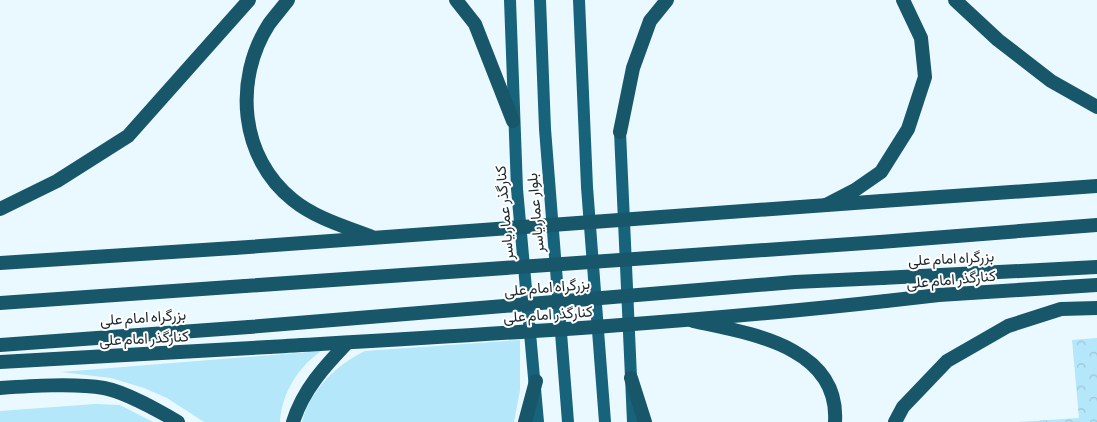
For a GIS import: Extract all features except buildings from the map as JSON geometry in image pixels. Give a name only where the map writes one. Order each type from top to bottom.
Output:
[{"type":"highway","points":[[0,209],[57,181],[128,136],[249,0]]},
{"type":"highway","points":[[288,0],[268,25],[257,50],[245,90],[248,133],[266,172],[293,200],[335,223],[372,237]]},
{"type":"highway","points":[[456,0],[475,24],[513,121]]},
{"type":"highway","points":[[620,132],[633,68],[650,21],[667,0]]},
{"type":"highway","points":[[826,205],[855,190],[881,172],[908,129],[925,77],[921,38],[903,0]]},
{"type":"highway","points":[[955,0],[998,40],[1051,81],[1097,108]]},
{"type":"highway","points":[[0,263],[1097,186]]},
{"type":"highway","name":"بزرگراه امام علی","points":[[0,303],[880,242],[1097,225]]},
{"type":"highway","name":"بزرگراه امام علی","points":[[0,345],[249,327],[786,283],[1097,267]]},
{"type":"highway","name":"کنارگذر امام علی","points":[[0,362],[346,343],[750,316],[939,294],[1097,285]]},
{"type":"highway","points":[[895,422],[903,407],[947,361],[1008,326],[1061,309],[1097,308]]},
{"type":"highway","points":[[692,320],[765,337],[800,354],[825,378],[836,407],[835,422]]},
{"type":"highway","points":[[292,422],[298,406],[317,375],[346,343]]},
{"type":"highway","points":[[631,378],[645,422]]},
{"type":"highway","points":[[525,422],[536,381]]},
{"type":"highway","points":[[0,388],[36,386],[105,388],[157,409],[178,422]]},
{"type":"main road","name":"کنارگذر عمار یاسر","points":[[510,0],[517,189],[536,381],[538,422]]},
{"type":"main road","name":"بلوار عمار یاسر","points":[[540,0],[545,130],[568,422]]},
{"type":"main road","points":[[579,0],[587,188],[605,422]]},
{"type":"main road","points":[[620,132],[633,422]]},
{"type":"green space","points":[[1097,338],[1097,422],[1018,422],[1079,418],[1072,340]]},
{"type":"green space","points":[[520,340],[520,390],[514,422],[302,422],[311,399],[318,389],[334,371],[365,351]]},
{"type":"green space","points":[[321,351],[298,373],[284,401],[280,422],[204,422],[167,398],[144,388],[111,378],[61,372]]},
{"type":"green space","points":[[95,404],[120,405],[153,422],[0,422],[0,411]]}]
